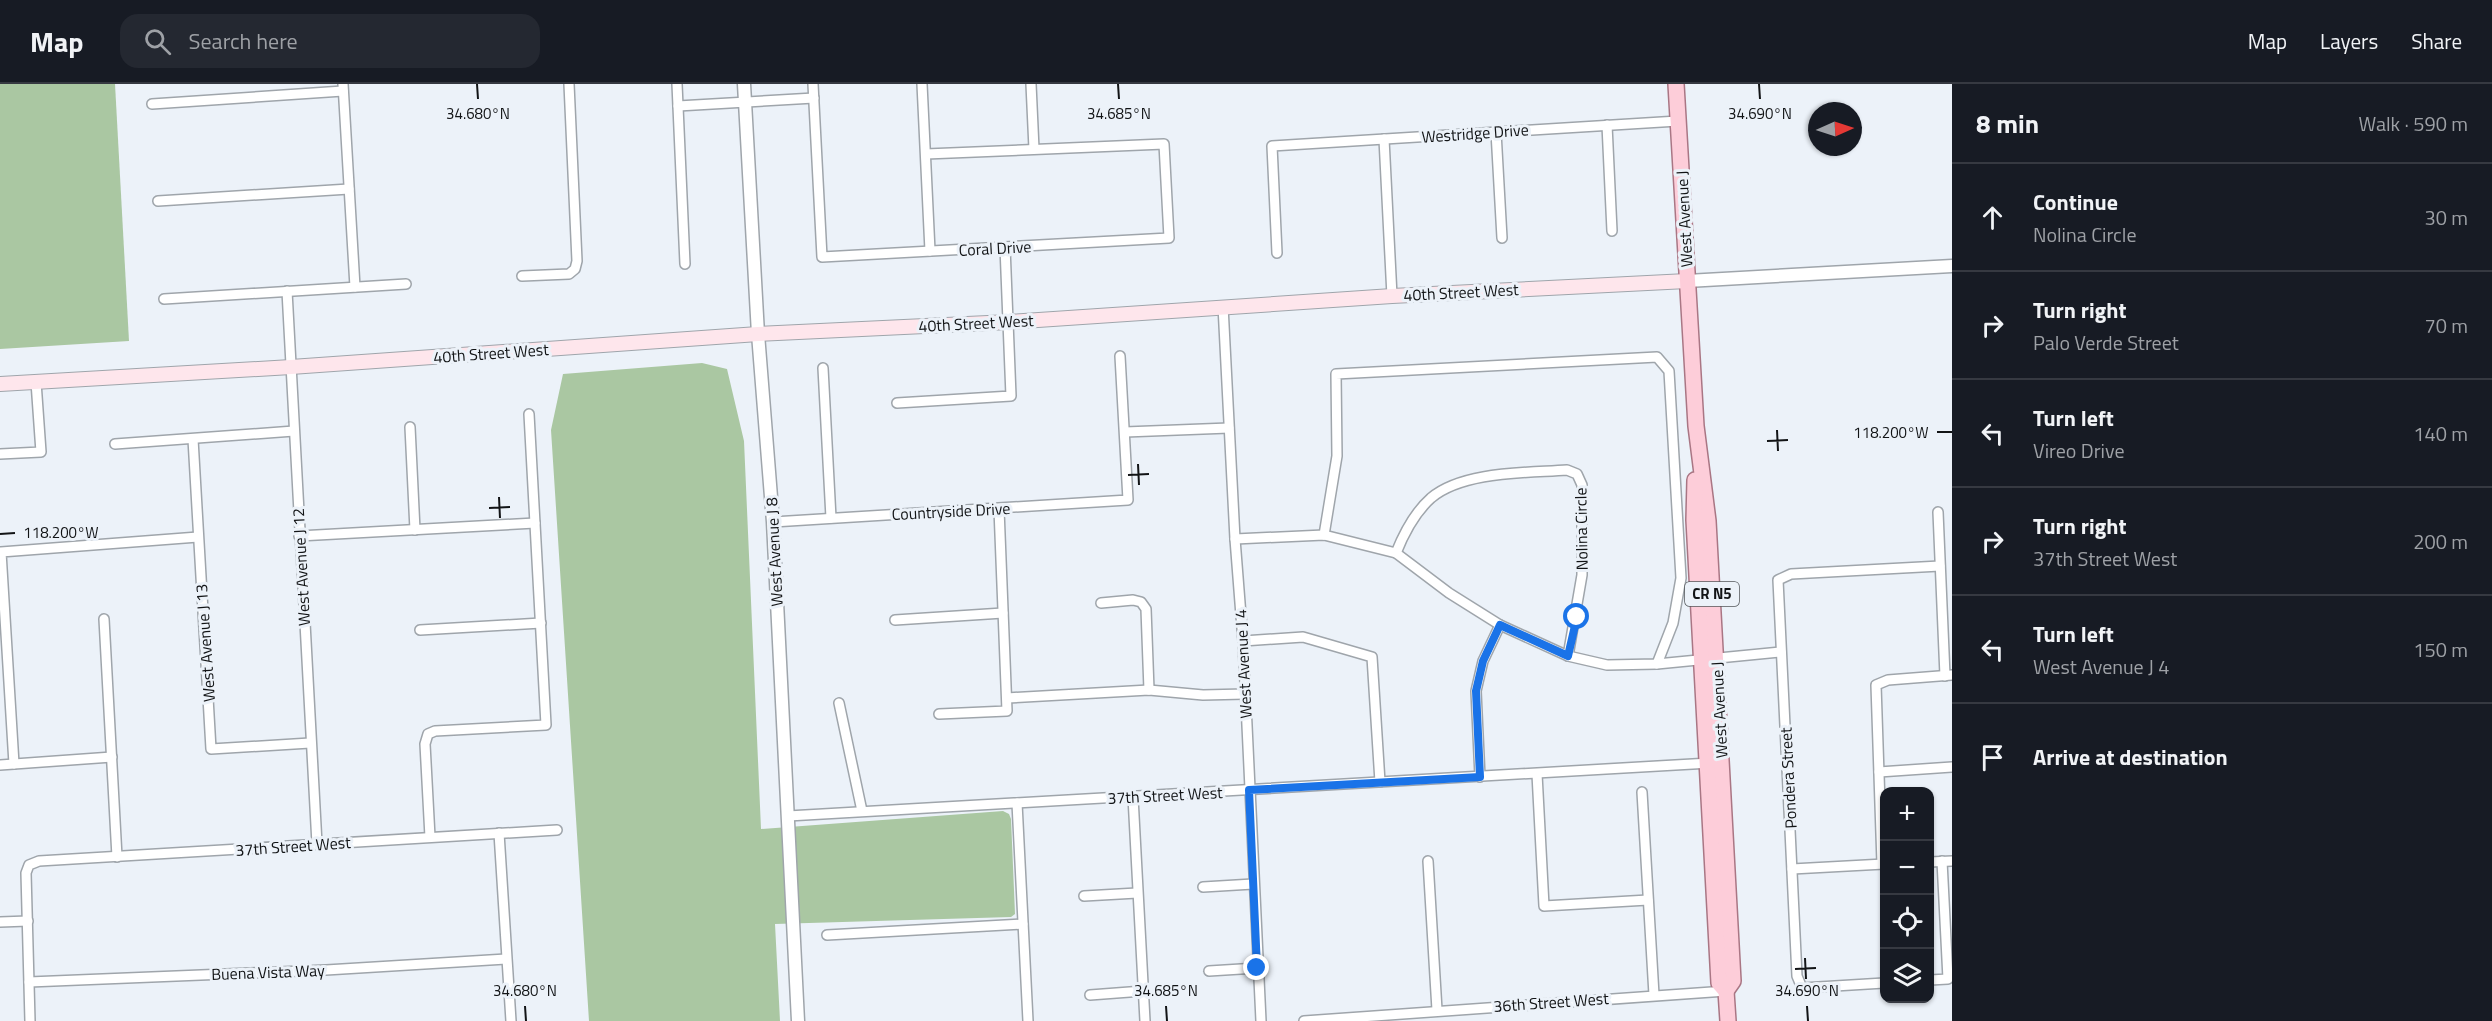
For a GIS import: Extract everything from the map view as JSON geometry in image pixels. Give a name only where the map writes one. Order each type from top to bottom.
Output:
[{"type":"main road","name":"West Avenue J","points":[[1676,84],[1696,426],[1708,521],[1709,659],[1719,983],[1726,991],[1728,1021]]},
{"type":"main road","name":"40th Street West","points":[[0,384],[291,367],[758,334],[1009,322],[1223,306],[1314,303],[1392,296],[1687,281]]},
{"type":"street","points":[[522,276],[569,274],[575,269],[577,261],[569,84]]},
{"type":"street","points":[[677,84],[685,264]]},
{"type":"street","name":"West Avenue J 8","points":[[744,84],[758,334],[773,522],[798,1021]]},
{"type":"street","points":[[678,106],[814,98],[813,84]]},
{"type":"street","points":[[922,84],[930,251]]},
{"type":"street","points":[[926,154],[1034,149],[1031,84]]},
{"type":"street","points":[[152,104],[343,88],[355,287]]},
{"type":"street","name":"Coral Drive","points":[[814,98],[822,257],[1169,237],[1164,144],[1034,149]]},
{"type":"street","name":"Westridge Drive","points":[[1277,253],[1272,146],[1678,120]]},
{"type":"street","points":[[1607,124],[1612,231]]},
{"type":"street","points":[[1496,132],[1502,238]]},
{"type":"street","points":[[1384,139],[1392,296]]},
{"type":"street","points":[[158,201],[349,189]]},
{"type":"street","points":[[897,403],[1011,396],[1005,248]]},
{"type":"street","name":"40th Street West","points":[[1687,281],[1952,266]]},
{"type":"street","points":[[164,299],[406,284]]},
{"type":"street","name":"West Avenue J 12","points":[[286,291],[317,844]]},
{"type":"street","name":"West Avenue J 4","points":[[1223,306],[1235,539],[1243,641],[1261,1021]]},
{"type":"street","points":[[1120,356],[1125,432],[1229,428]]},
{"type":"street","points":[[1324,535],[1337,456],[1336,374],[1657,357],[1668,371],[1681,578],[1673,623],[1657,664]]},
{"type":"street","points":[[823,368],[831,518]]},
{"type":"street","points":[[0,454],[41,452],[36,382]]},
{"type":"street","points":[[430,837],[425,744],[428,734],[435,731],[546,725],[530,414]]},
{"type":"street","points":[[410,428],[415,530]]},
{"type":"street","points":[[115,444],[294,431]]},
{"type":"street","name":"Countryside Drive","points":[[773,522],[1128,500],[1125,432]]},
{"type":"street","name":"West Avenue J 13","points":[[193,439],[211,749],[310,743]]},
{"type":"street","name":"Nolina Circle","points":[[1396,553],[1407,526],[1431,498],[1450,487],[1481,477],[1567,470],[1577,474],[1582,485],[1582,575],[1568,656]]},
{"type":"street","points":[[939,714],[1007,711],[999,509]]},
{"type":"street","points":[[1882,841],[1876,686],[1888,680],[1949,675],[1938,512]]},
{"type":"street","points":[[299,536],[535,523]]},
{"type":"street","points":[[1235,539],[1324,535],[1396,553],[1449,593],[1500,625],[1568,656],[1607,665],[1657,664],[1781,652]]},
{"type":"street","points":[[14,764],[1,552],[198,537]]},
{"type":"street","name":"Pondera Street","points":[[1880,983],[1803,988],[1797,976],[1778,580],[1791,574],[1940,566]]},
{"type":"street","points":[[1101,603],[1133,600],[1141,602],[1146,609],[1149,690]]},
{"type":"street","points":[[895,620],[1004,614]]},
{"type":"street","points":[[104,619],[117,857]]},
{"type":"street","points":[[420,630],[541,623]]},
{"type":"street","points":[[1480,777],[1476,691],[1483,661],[1500,625]]},
{"type":"street","points":[[1243,641],[1303,637],[1372,657],[1380,782]]},
{"type":"street","points":[[1007,698],[1149,690],[1203,695],[1245,694]]},
{"type":"street","points":[[839,703],[862,811]]},
{"type":"street","points":[[0,765],[112,758]]},
{"type":"street","name":"37th Street West","points":[[788,816],[1714,763]]},
{"type":"street","points":[[1879,772],[1952,767]]},
{"type":"street","points":[[1537,774],[1544,906],[1648,900]]},
{"type":"street","points":[[1642,792],[1654,995]]},
{"type":"street","points":[[1133,796],[1145,1021]]},
{"type":"street","points":[[1017,803],[1028,1021]]},
{"type":"street","name":"37th Street West","points":[[28,921],[27,873],[29,865],[39,861],[557,830]]},
{"type":"street","points":[[499,833],[511,1021]]},
{"type":"street","points":[[1428,861],[1437,1010]]},
{"type":"street","points":[[1934,980],[1948,979],[1942,861]]},
{"type":"street","points":[[1934,862],[1952,861]]},
{"type":"street","points":[[1792,869],[1880,864]]},
{"type":"street","points":[[1203,887],[1253,884]]},
{"type":"street","points":[[1084,896],[1137,893]]},
{"type":"street","points":[[0,922],[28,921],[30,1021]]},
{"type":"street","points":[[827,935],[1023,924]]},
{"type":"street","name":"Buena Vista Way","points":[[29,982],[326,970],[506,958]]},
{"type":"street","points":[[1209,971],[1257,968]]},
{"type":"street","points":[[1090,994],[1143,991]]},
{"type":"street","name":"36th Street West","points":[[1304,1021],[1726,991]]},
{"type":"green space","points":[[0,84],[115,84],[129,341],[0,349]]},
{"type":"green space","points":[[702,363],[727,369],[744,441],[761,829],[1003,811],[1009,814],[1011,819],[1015,914],[1011,917],[775,924],[780,1021],[589,1021],[551,430],[563,374]]},
{"type":"route","points":[[1257,968],[1249,790],[1480,777],[1476,691],[1483,661],[1500,625],[1568,656],[1577,617]]}]
